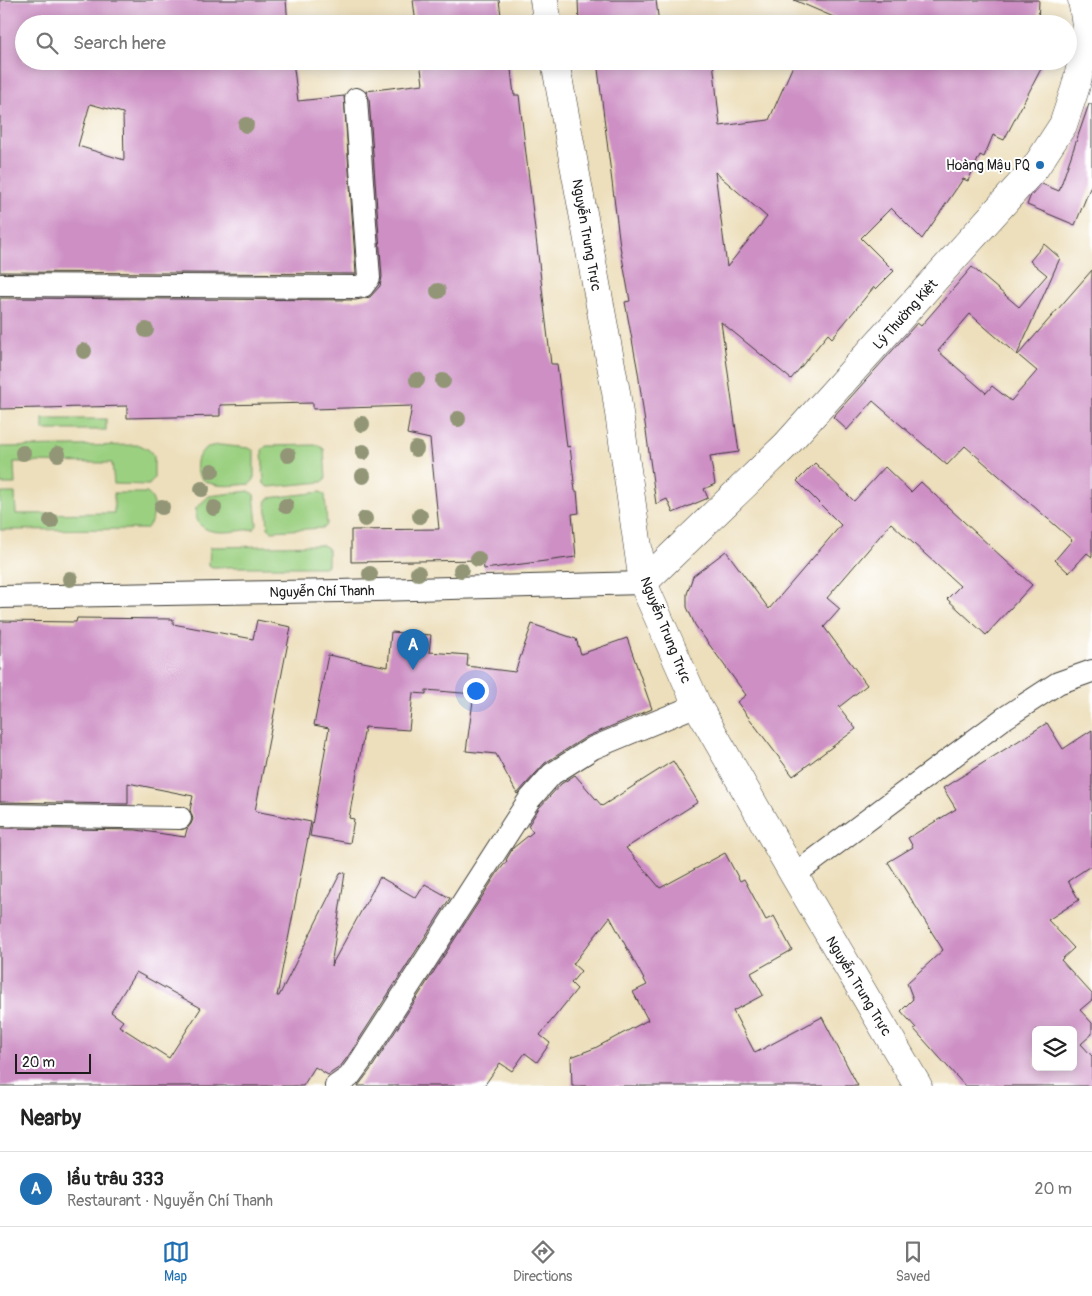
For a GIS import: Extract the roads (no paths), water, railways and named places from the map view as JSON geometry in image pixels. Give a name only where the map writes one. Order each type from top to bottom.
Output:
[{"type":"main road","points":[[544,0],[546,15]]},
{"type":"main road","name":"Lý Thường Kiệt","points":[[643,583],[786,445],[1035,168],[1063,125],[1075,89],[1088,37],[1082,0]]},
{"type":"main road","name":"Nguyễn Trung Trực","points":[[557,70],[616,392],[643,583],[697,705],[794,876],[918,1086]]},
{"type":"street","points":[[0,285],[362,286],[369,278],[356,99]]},
{"type":"street","name":"Nguyễn Chí Thanh","points":[[0,597],[643,583]]},
{"type":"street","points":[[794,876],[1004,719],[1058,683],[1092,671]]},
{"type":"street","points":[[336,1086],[349,1077],[360,1062],[529,800],[552,774],[593,748],[697,705]]},
{"type":"street","points":[[0,815],[180,818]]},
{"type":"place","name":"Hoàng Mậu PQ","points":[[1040,165]]},
{"type":"place","name":"lẩu trâu 333","points":[[413,670]]}]
